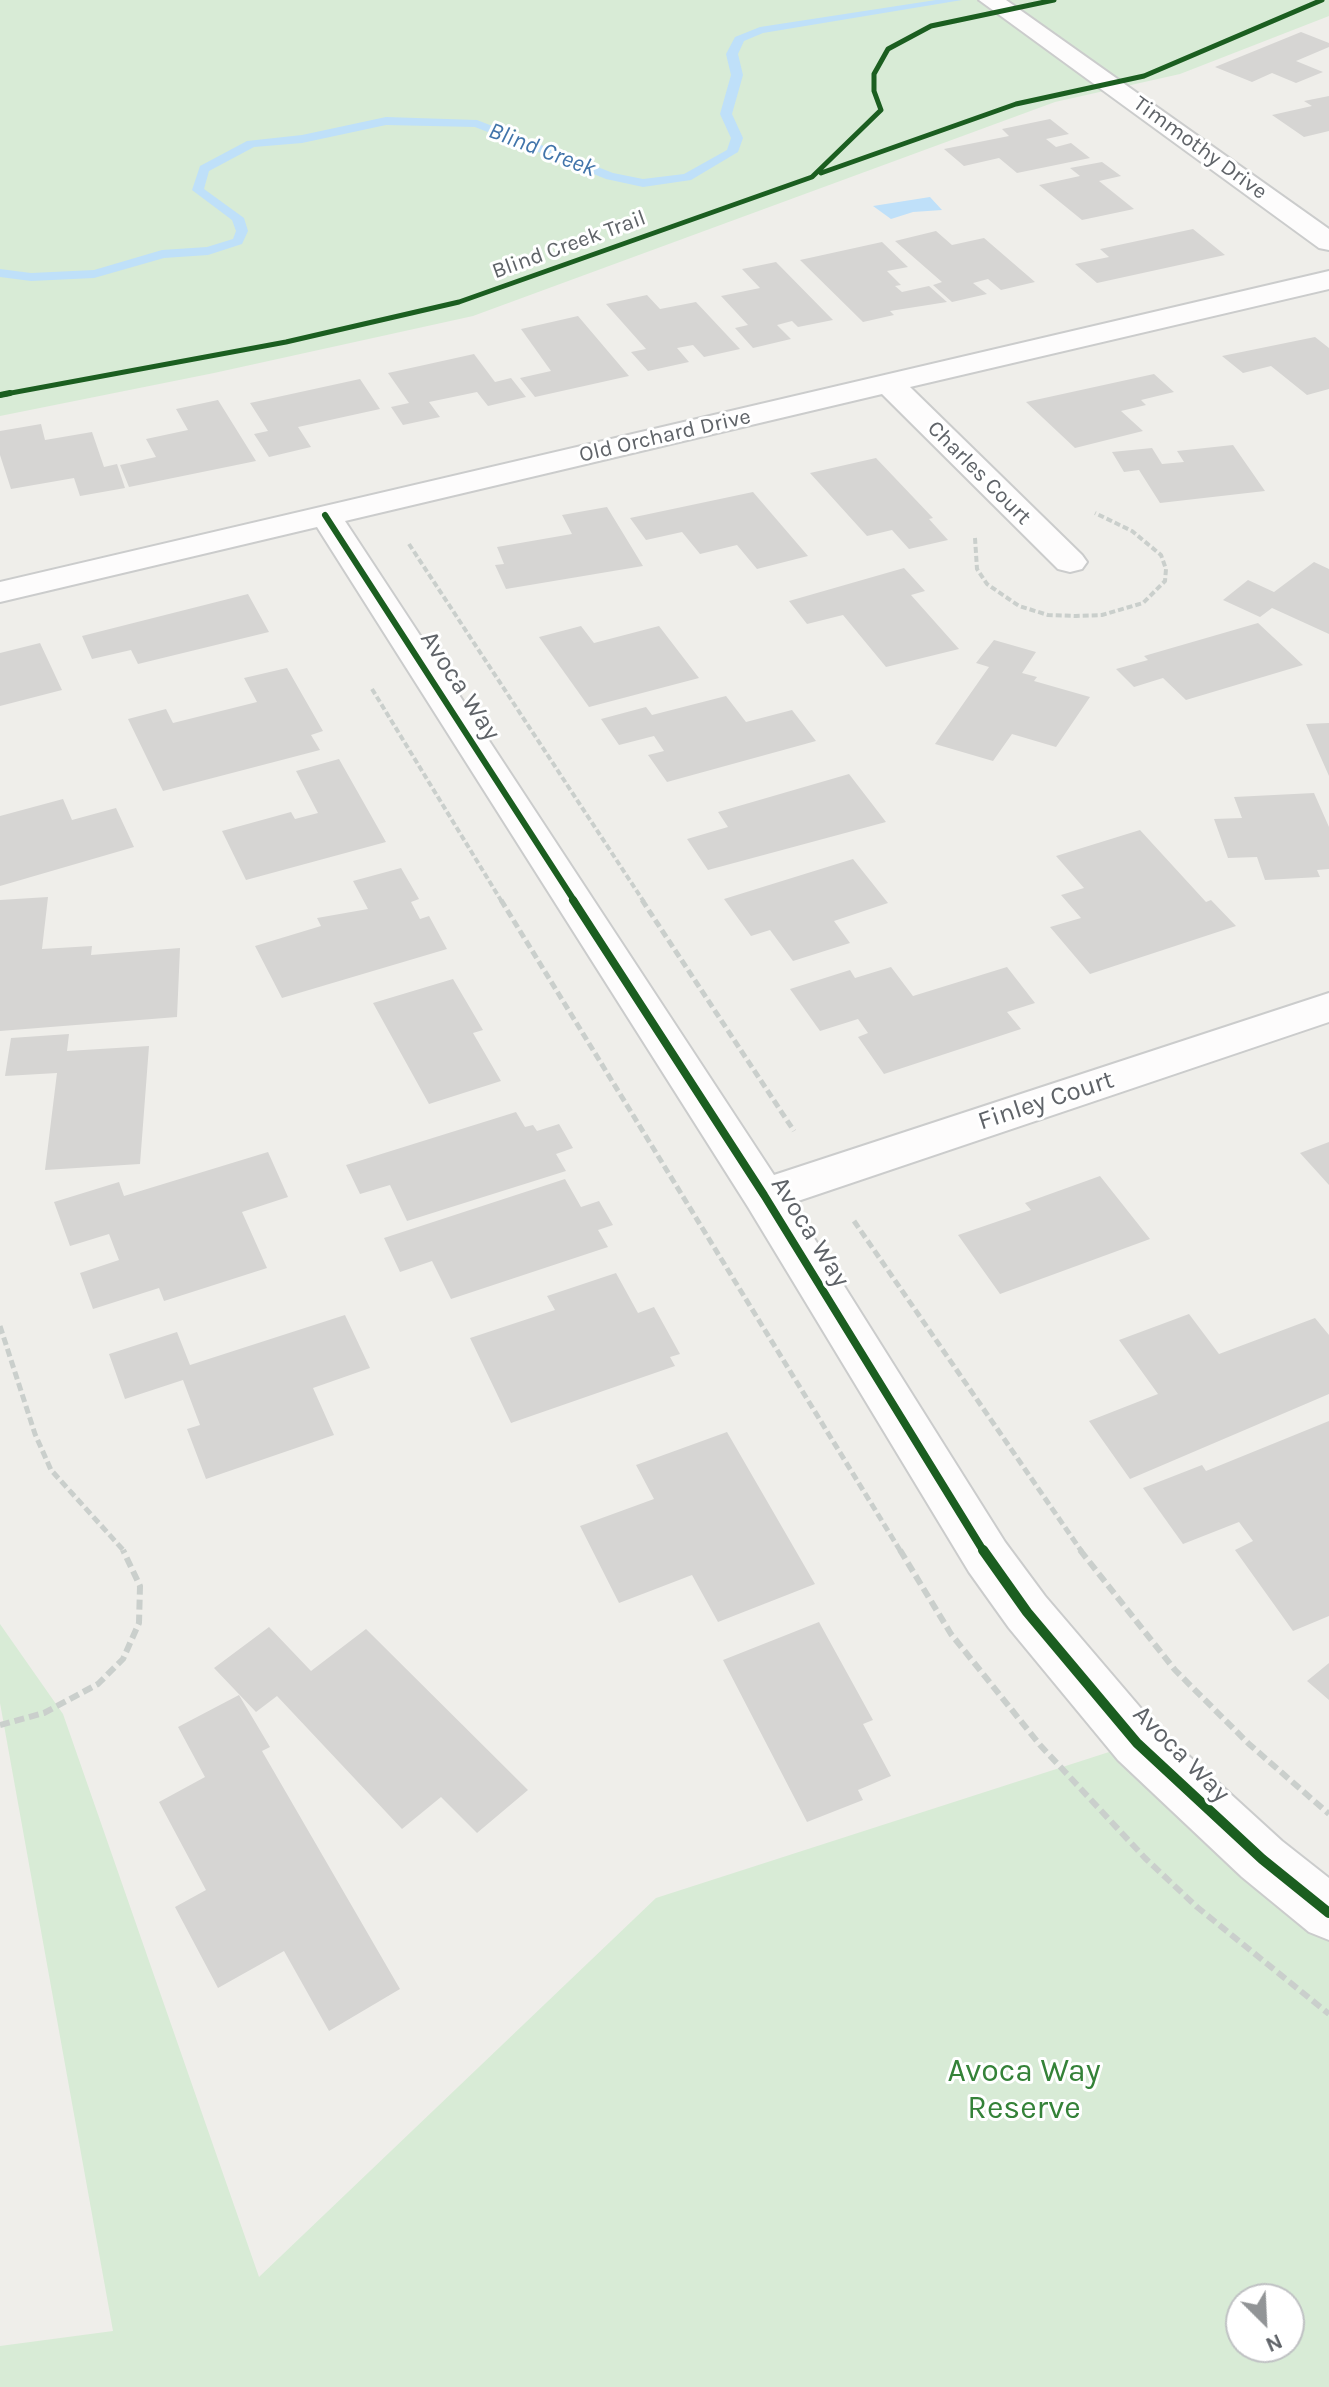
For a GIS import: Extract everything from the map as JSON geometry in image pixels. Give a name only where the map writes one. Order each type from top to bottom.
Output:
[{"type":"street","name":"Timmothy Drive","points":[[991,0],[1329,242]]},
{"type":"street","name":"Old Orchard Drive","points":[[0,592],[1329,280]]},
{"type":"street","name":"Charles Court","points":[[889,384],[1070,562]]},
{"type":"street","name":"Avoca Way","points":[[325,515],[764,1195],[987,1557],[1027,1612],[1137,1743],[1262,1859],[1329,1913]]},
{"type":"street","name":"Finley Court","points":[[764,1195],[1329,1007]]},
{"type":"path","points":[[404,536],[798,1138]]},
{"type":"path","points":[[849,1214],[1054,1516],[1118,1599],[1175,1670],[1249,1744],[1329,1814]]},
{"type":"path","points":[[0,1326],[35,1434],[51,1470],[125,1552],[140,1586],[139,1623],[123,1659],[98,1684],[44,1713],[0,1725]]},
{"type":"green space","points":[[0,0],[1329,0],[1329,16],[1180,74],[1055,102],[473,316],[0,416]]},
{"type":"green space","name":"Avoca Way Reserve","points":[[0,1624],[63,1714],[259,2277],[656,1898],[1137,1743],[1329,1913],[1329,2387],[0,2387],[0,2346],[113,2331],[0,1703]]},
{"type":"water","points":[[930,197],[942,210],[913,212],[891,219],[873,206]]},
{"type":"building","points":[[1301,32],[1329,43],[1329,47],[1296,61],[1323,72],[1296,83],[1272,73],[1252,82],[1215,67]]},
{"type":"building","points":[[1329,96],[1329,131],[1304,137],[1272,115],[1312,106],[1304,101]]},
{"type":"building","points":[[1050,119],[1069,134],[1046,139],[1056,147],[1071,143],[1090,158],[1017,173],[999,158],[964,166],[944,149],[1009,136],[1002,129]]},
{"type":"building","points":[[1102,162],[1121,176],[1099,181],[1134,209],[1082,220],[1039,185],[1080,176],[1070,168]]},
{"type":"building","points":[[1193,229],[1225,255],[1097,283],[1075,264],[1109,257],[1100,249]]},
{"type":"building","points":[[936,231],[952,245],[984,238],[1035,282],[1001,290],[988,279],[973,283],[987,294],[952,302],[933,285],[942,282],[895,241]]},
{"type":"building","points":[[882,242],[908,267],[887,271],[901,285],[895,286],[902,292],[929,286],[947,302],[890,311],[894,315],[863,322],[800,260]]},
{"type":"building","points":[[776,262],[833,320],[798,327],[792,321],[777,325],[791,339],[753,348],[735,328],[748,325],[721,296],[760,288],[742,269]]},
{"type":"building","points":[[647,295],[660,309],[696,302],[740,349],[704,357],[693,345],[677,348],[689,362],[648,371],[631,352],[646,349],[606,304]]},
{"type":"building","points":[[578,316],[629,376],[535,397],[520,378],[551,371],[521,329]]},
{"type":"building","points":[[1315,337],[1329,348],[1329,389],[1307,395],[1271,366],[1243,373],[1222,356]]},
{"type":"building","points":[[474,354],[495,382],[511,378],[526,397],[488,406],[477,392],[429,402],[440,417],[403,425],[391,407],[409,403],[388,373]]},
{"type":"building","points":[[1154,374],[1174,392],[1141,400],[1146,405],[1121,411],[1143,431],[1075,448],[1026,402]]},
{"type":"building","points":[[360,379],[380,409],[298,427],[311,447],[269,457],[254,434],[268,431],[250,403]]},
{"type":"building","points":[[218,400],[256,461],[129,487],[120,465],[156,457],[146,439],[188,430],[176,409]]},
{"type":"building","points":[[41,424],[45,440],[92,432],[104,467],[117,464],[125,488],[80,496],[74,478],[11,489],[0,455],[0,431]]},
{"type":"building","points":[[1233,445],[1265,491],[1160,503],[1139,470],[1124,472],[1112,452],[1152,448],[1162,464],[1184,462],[1177,451]]},
{"type":"building","points":[[876,458],[933,518],[929,519],[948,540],[909,549],[892,530],[867,536],[810,473]]},
{"type":"building","points":[[753,492],[808,556],[757,569],[737,545],[700,554],[682,532],[646,540],[630,518]]},
{"type":"building","points":[[607,507],[643,566],[506,589],[495,565],[504,564],[497,547],[572,534],[562,515]]},
{"type":"building","points":[[1314,562],[1329,569],[1329,634],[1272,608],[1260,617],[1223,600],[1248,580],[1274,592]]},
{"type":"building","points":[[904,568],[925,591],[911,595],[959,649],[886,667],[843,615],[807,624],[789,601]]},
{"type":"building","points":[[248,594],[269,632],[138,664],[131,650],[92,659],[82,636]]},
{"type":"building","points":[[1258,623],[1303,665],[1186,700],[1163,678],[1134,687],[1116,669],[1148,660],[1144,656]]},
{"type":"building","points":[[581,626],[594,643],[659,626],[699,678],[589,707],[539,637]]},
{"type":"building","points":[[994,640],[1036,652],[1022,673],[1037,677],[1034,681],[1090,697],[1056,747],[1012,734],[993,761],[935,744],[989,667],[976,663]]},
{"type":"building","points":[[40,643],[62,690],[0,706],[0,653]]},
{"type":"building","points":[[287,668],[323,731],[311,735],[320,750],[163,791],[128,719],[166,709],[173,723],[257,702],[244,678]]},
{"type":"building","points":[[726,696],[746,722],[792,710],[816,741],[667,782],[648,755],[664,751],[654,736],[619,745],[601,719],[646,707],[652,715]]},
{"type":"building","points":[[1329,723],[1329,776],[1306,724]]},
{"type":"building","points":[[339,759],[386,842],[246,880],[222,831],[291,812],[295,819],[318,813],[296,771]]},
{"type":"building","points":[[849,774],[886,822],[708,870],[687,839],[728,827],[718,812]]},
{"type":"building","points":[[1314,793],[1329,827],[1329,869],[1317,870],[1320,877],[1265,880],[1257,857],[1228,858],[1214,819],[1242,818],[1234,797]]},
{"type":"building","points":[[63,799],[72,820],[116,808],[134,847],[0,886],[0,816]]},
{"type":"building","points":[[1140,830],[1206,902],[1211,900],[1236,926],[1090,974],[1050,927],[1081,918],[1061,895],[1084,888],[1056,856]]},
{"type":"building","points":[[853,859],[888,903],[834,921],[850,943],[793,961],[770,930],[751,936],[724,899]]},
{"type":"building","points":[[401,868],[419,899],[411,902],[420,919],[429,916],[447,949],[282,998],[255,946],[321,926],[317,918],[368,909],[353,881]]},
{"type":"building","points":[[48,897],[42,949],[92,946],[91,955],[180,948],[177,1017],[0,1031],[0,900]]},
{"type":"building","points":[[891,967],[913,996],[1007,967],[1035,1003],[1007,1012],[1021,1029],[884,1074],[858,1037],[868,1033],[858,1019],[820,1031],[790,989],[850,970],[855,978]]},
{"type":"building","points":[[453,979],[483,1030],[473,1033],[501,1081],[429,1104],[373,1003]]},
{"type":"building","points":[[69,1034],[67,1051],[149,1046],[140,1164],[45,1170],[57,1073],[5,1076],[11,1038]]},
{"type":"building","points":[[516,1112],[525,1127],[533,1125],[537,1131],[559,1124],[573,1148],[556,1154],[566,1171],[407,1221],[390,1185],[360,1194],[346,1165]]},
{"type":"building","points":[[1329,1142],[1329,1185],[1300,1153]]},
{"type":"building","points":[[268,1152],[288,1197],[242,1212],[267,1268],[164,1301],[159,1288],[93,1309],[80,1273],[119,1260],[109,1234],[70,1246],[54,1202],[119,1182],[124,1196]]},
{"type":"building","points":[[1100,1176],[1150,1239],[1000,1294],[958,1235],[1031,1210],[1025,1203]]},
{"type":"building","points":[[565,1179],[581,1207],[599,1201],[613,1225],[598,1230],[608,1247],[451,1299],[432,1261],[400,1272],[384,1238]]},
{"type":"building","points":[[616,1273],[638,1313],[654,1307],[680,1354],[670,1357],[675,1366],[511,1423],[470,1338],[555,1310],[547,1296]]},
{"type":"building","points":[[1189,1314],[1219,1354],[1315,1318],[1329,1335],[1329,1394],[1130,1479],[1089,1421],[1158,1394],[1119,1340]]},
{"type":"building","points":[[345,1315],[370,1368],[313,1388],[334,1435],[206,1479],[187,1429],[200,1425],[183,1380],[125,1399],[109,1354],[177,1332],[190,1365]]},
{"type":"building","points":[[1329,1421],[1329,1616],[1293,1631],[1235,1550],[1253,1541],[1239,1522],[1183,1544],[1143,1488],[1202,1465],[1206,1471]]},
{"type":"building","points":[[727,1432],[815,1584],[718,1622],[692,1575],[619,1603],[580,1526],[654,1499],[636,1465]]},
{"type":"building","points":[[819,1622],[873,1720],[863,1724],[891,1776],[858,1790],[863,1800],[807,1822],[723,1660]]},
{"type":"building","points":[[269,1627],[311,1671],[366,1629],[528,1790],[477,1833],[441,1797],[402,1829],[277,1696],[256,1712],[214,1668]]},
{"type":"building","points":[[1329,1663],[1329,1700],[1307,1681]]},
{"type":"building","points":[[239,1695],[270,1747],[262,1751],[400,1989],[329,2031],[284,1951],[218,1988],[175,1907],[206,1890],[159,1802],[205,1777],[178,1727]]},
{"type":"waterway","name":"Blind Creek","points":[[0,273],[31,277],[94,274],[123,268],[162,254],[208,251],[238,241],[242,231],[238,218],[198,190],[204,169],[251,144],[302,139],[386,121],[477,124],[610,176],[643,183],[687,177],[732,152],[737,138],[726,114],[737,75],[732,54],[739,39],[760,30],[957,0]]},
{"type":"cycle path","name":"Blind Creek Trail","points":[[0,395],[286,342],[459,302],[812,177],[881,110],[874,91],[874,74],[888,49],[931,26],[1054,0]]},
{"type":"cycle path","points":[[821,173],[1016,104],[1144,76],[1322,0]]},
{"type":"cycle path","points":[[325,515],[764,1195],[987,1557],[1027,1612],[1137,1743],[1262,1859],[1329,1913]]}]
